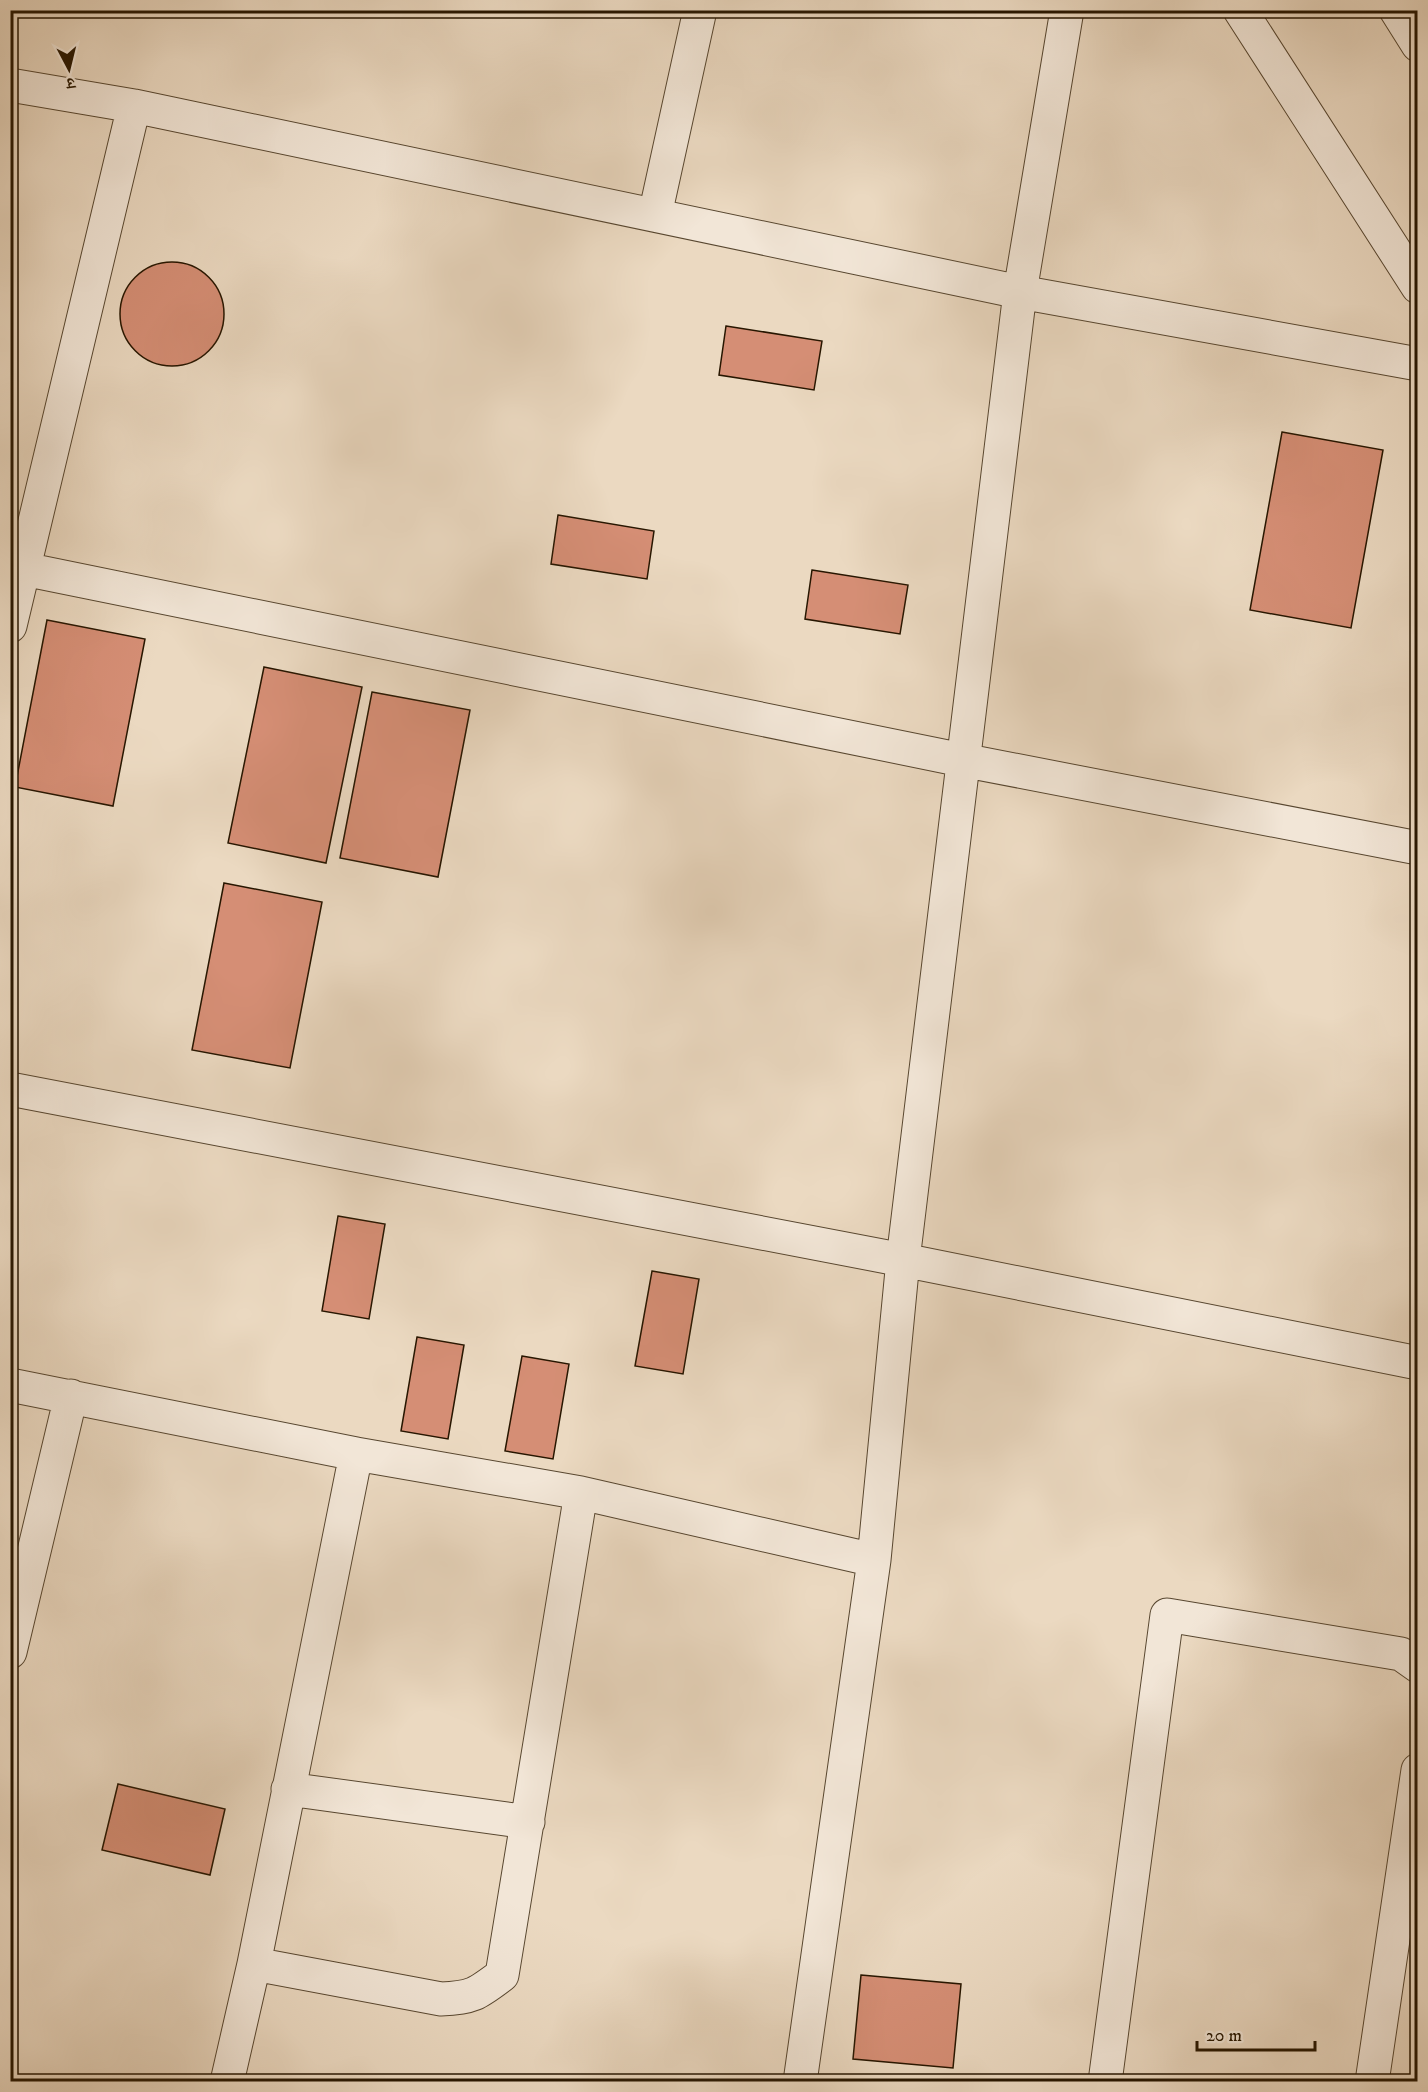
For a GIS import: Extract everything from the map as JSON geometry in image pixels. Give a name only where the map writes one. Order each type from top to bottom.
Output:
[{"type":"street","points":[[655,215],[700,10]]},
{"type":"street","points":[[800,2082],[874,1560],[903,1260],[1020,292],[1067,10]]},
{"type":"street","points":[[1240,10],[1418,286]]},
{"type":"street","points":[[1396,10],[1418,45]]},
{"type":"street","points":[[10,85],[134,106],[1020,292],[1418,364]]},
{"type":"street","points":[[10,626],[134,106]]},
{"type":"street","points":[[24,569],[962,760],[1418,848]]},
{"type":"street","points":[[10,1089],[903,1260],[1418,1363]]},
{"type":"street","points":[[10,1385],[70,1395],[356,1454],[581,1493],[874,1560]]},
{"type":"street","points":[[10,1652],[70,1395]]},
{"type":"street","points":[[227,2082],[254,1964],[356,1454]]},
{"type":"street","points":[[254,1964],[441,1999],[478,1994],[502,1975],[581,1493]]},
{"type":"street","points":[[1105,2082],[1167,1616],[1401,1654],[1418,1666]]},
{"type":"street","points":[[1372,2082],[1418,1770]]},
{"type":"street","points":[[288,1789],[528,1822]]},
{"type":"building","points":[[172,262],[192,266],[209,277],[220,294],[224,314],[220,334],[209,351],[192,362],[172,366],[152,362],[135,351],[124,334],[120,314],[124,294],[135,277],[152,266]]},
{"type":"building","points":[[726,326],[822,341],[814,390],[719,375]]},
{"type":"building","points":[[1282,432],[1383,450],[1351,628],[1250,610]]},
{"type":"building","points":[[558,515],[654,531],[647,579],[551,564]]},
{"type":"building","points":[[812,570],[908,585],[900,634],[805,619]]},
{"type":"building","points":[[47,620],[145,639],[113,806],[15,787]]},
{"type":"building","points":[[264,667],[362,687],[326,863],[228,843]]},
{"type":"building","points":[[372,692],[470,710],[438,877],[340,858]]},
{"type":"building","points":[[224,883],[322,902],[290,1068],[192,1050]]},
{"type":"building","points":[[338,1216],[385,1224],[369,1319],[322,1311]]},
{"type":"building","points":[[652,1271],[699,1279],[683,1374],[635,1366]]},
{"type":"building","points":[[417,1337],[464,1345],[448,1439],[401,1431]]},
{"type":"building","points":[[522,1356],[569,1364],[553,1459],[505,1451]]},
{"type":"building","points":[[118,1784],[225,1809],[210,1875],[102,1850]]},
{"type":"building","points":[[861,1975],[961,1984],[953,2068],[853,2059]]}]
